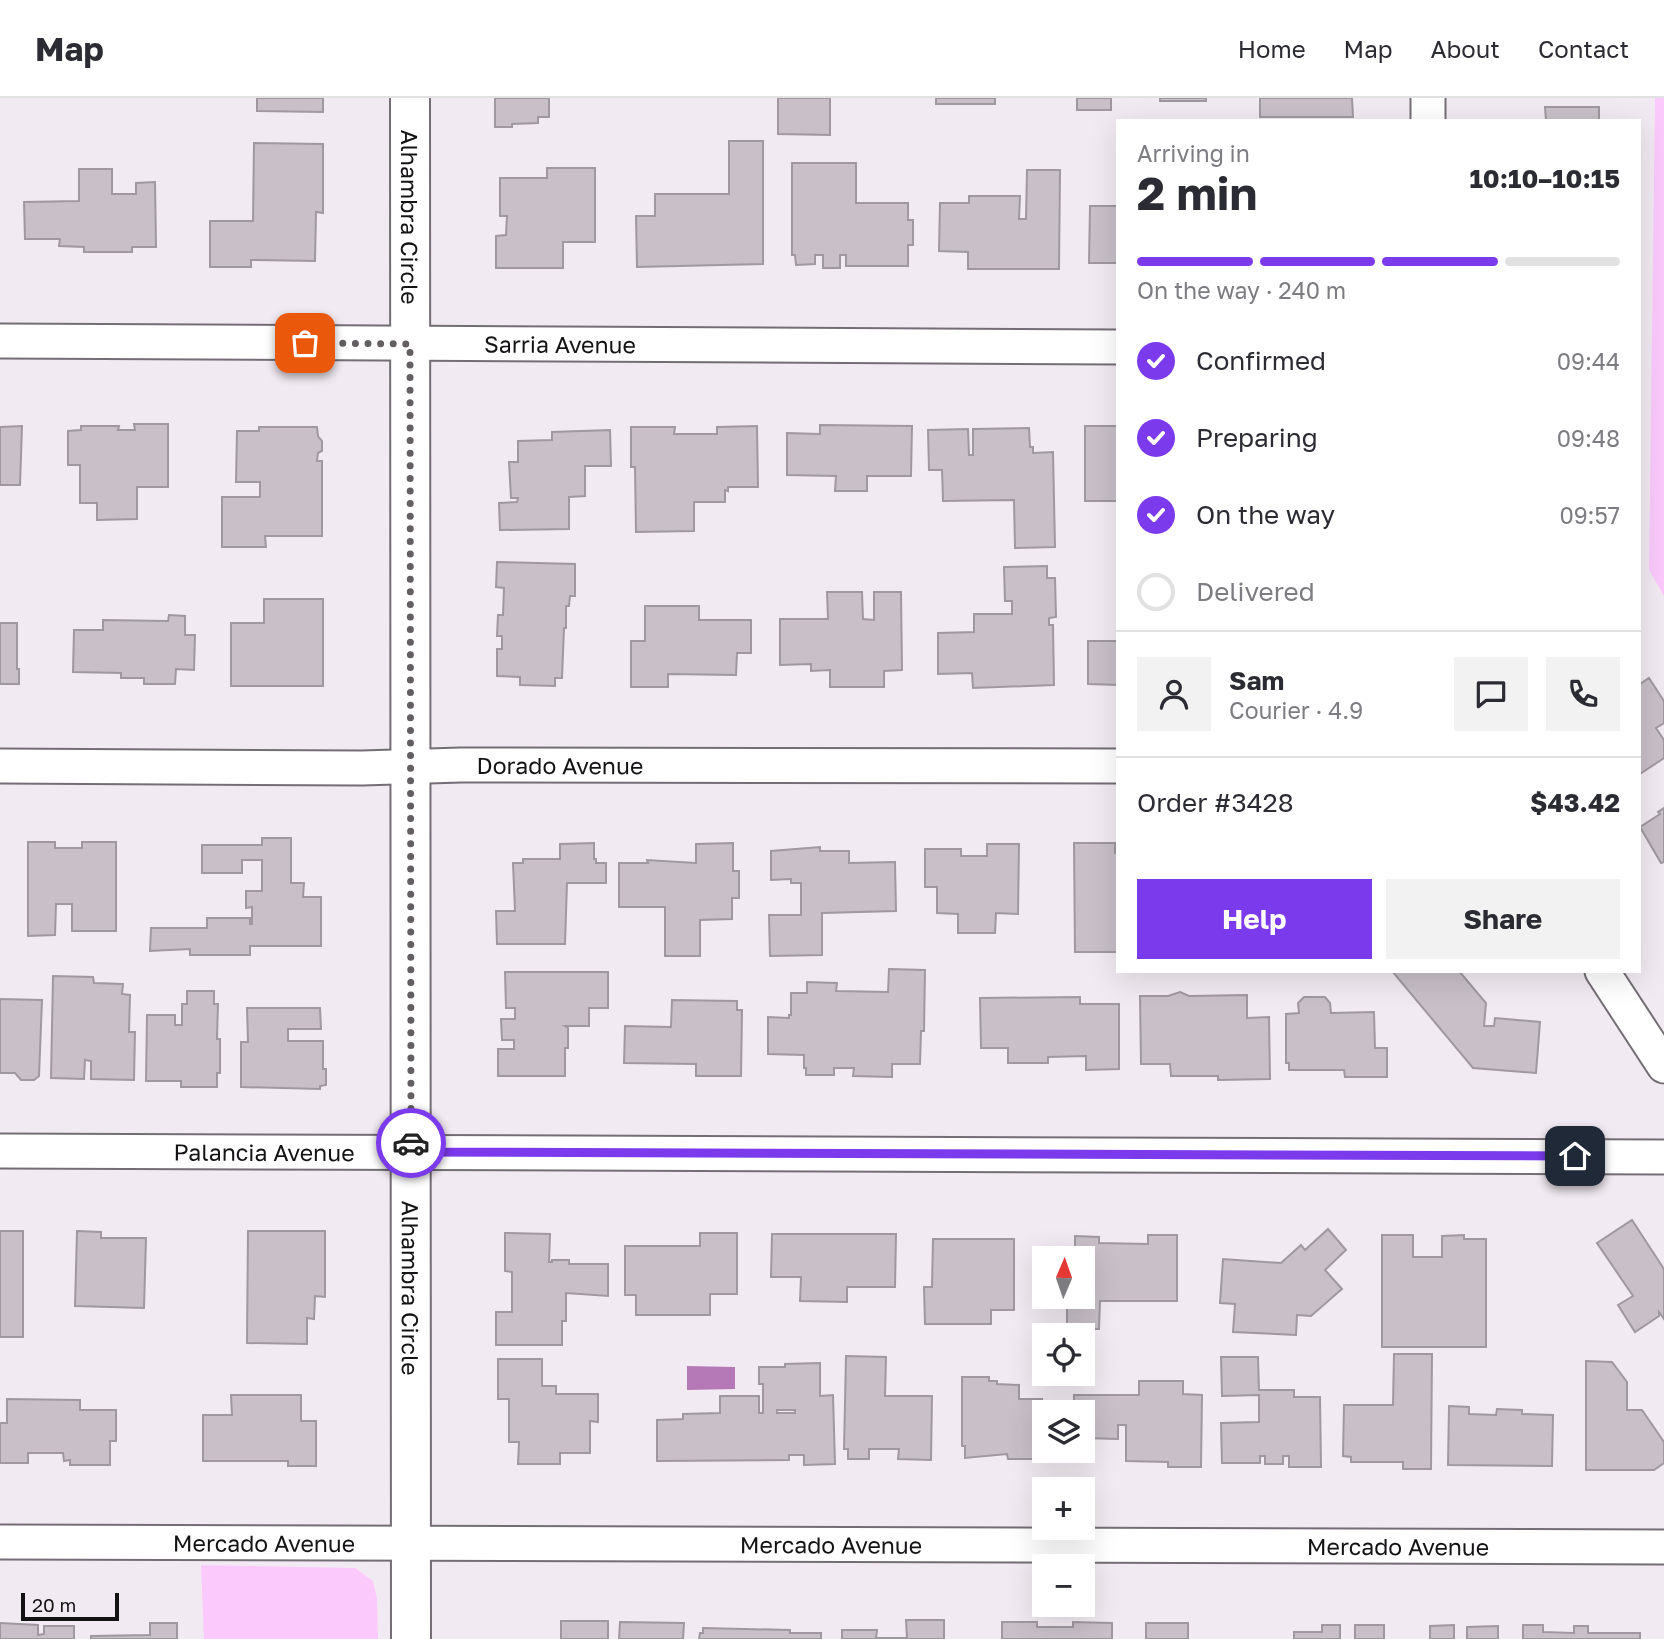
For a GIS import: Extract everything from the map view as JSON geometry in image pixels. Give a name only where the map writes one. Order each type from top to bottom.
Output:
[{"type":"street","name":"Alhambra Circle","points":[[410,98],[411,1639]]},
{"type":"street","points":[[1428,98],[1428,119]]},
{"type":"street","name":"Sarria Avenue","points":[[0,341],[1116,347]]},
{"type":"street","name":"Dorado Avenue","points":[[0,766],[1116,766]]},
{"type":"street","points":[[1603,973],[1664,1066]]},
{"type":"street","name":"Palancia Avenue","points":[[0,1151],[1664,1157]]},
{"type":"street","name":"Mercado Avenue","points":[[0,1542],[1664,1547]]},
{"type":"shaded area","points":[[1655,98],[1664,98],[1664,596],[1649,570]]},
{"type":"shaded area","points":[[687,1366],[735,1367],[735,1389],[687,1390]]},
{"type":"shaded area","points":[[201,1565],[355,1568],[373,1581],[377,1599],[378,1639],[204,1639]]},
{"type":"building","points":[[257,98],[323,98],[323,112],[257,111]]},
{"type":"building","points":[[495,98],[549,98],[549,117],[538,117],[538,123],[495,127]]},
{"type":"building","points":[[778,98],[830,98],[830,135],[778,134]]},
{"type":"building","points":[[936,98],[995,98],[995,104],[936,104]]},
{"type":"building","points":[[1077,98],[1111,98],[1111,110],[1077,110]]},
{"type":"building","points":[[1160,98],[1206,98],[1206,101],[1160,101]]},
{"type":"building","points":[[1260,98],[1352,98],[1353,117],[1260,117]]},
{"type":"building","points":[[1545,107],[1599,107],[1599,119],[1546,119]]},
{"type":"building","points":[[729,141],[763,141],[763,264],[637,267],[636,216],[655,216],[655,194],[729,194]]},
{"type":"building","points":[[254,143],[323,144],[323,213],[316,212],[315,261],[251,260],[251,267],[210,267],[210,221],[253,221]]},
{"type":"building","points":[[792,163],[856,163],[856,203],[908,203],[908,220],[913,220],[913,245],[908,245],[908,266],[846,266],[846,255],[840,255],[840,268],[823,268],[823,255],[815,255],[815,264],[796,265],[795,255],[792,255]]},
{"type":"building","points":[[547,168],[595,168],[595,242],[563,242],[563,268],[496,268],[496,236],[506,235],[507,216],[500,216],[500,178],[547,178]]},
{"type":"building","points":[[79,169],[112,169],[112,194],[136,194],[136,183],[155,182],[156,247],[132,247],[132,252],[84,252],[84,247],[59,246],[60,239],[25,239],[24,202],[79,201]]},
{"type":"building","points":[[1027,170],[1060,170],[1059,269],[968,269],[968,252],[939,251],[940,203],[969,203],[969,196],[1020,196],[1019,219],[1026,219]]},
{"type":"building","points":[[1090,206],[1116,206],[1116,263],[1089,263]]},
{"type":"building","points":[[134,424],[168,424],[168,487],[137,487],[137,519],[97,520],[97,503],[80,503],[80,465],[68,465],[68,431],[81,430],[81,426],[119,426],[118,430],[135,430]]},
{"type":"building","points":[[820,425],[912,426],[911,476],[867,476],[867,491],[835,491],[836,476],[787,475],[787,433],[820,434]]},
{"type":"building","points":[[22,426],[20,485],[0,485],[0,427]]},
{"type":"building","points":[[757,426],[758,487],[728,487],[728,491],[725,490],[725,502],[694,502],[694,531],[636,532],[631,427],[675,427],[674,434],[717,434],[717,427]]},
{"type":"building","points":[[1085,426],[1116,426],[1116,501],[1085,501]]},
{"type":"building","points":[[259,427],[317,427],[322,441],[322,451],[318,453],[317,461],[322,461],[322,536],[265,536],[266,547],[222,547],[222,497],[260,497],[260,482],[236,482],[237,431],[259,431]]},
{"type":"building","points":[[1029,428],[1033,453],[1053,452],[1055,547],[1015,548],[1014,500],[943,501],[942,470],[929,470],[928,430],[968,429],[969,455],[973,455],[973,429]]},
{"type":"building","points":[[610,430],[611,466],[585,466],[585,496],[569,497],[569,529],[500,530],[499,503],[517,502],[518,498],[511,498],[509,462],[518,462],[518,441],[552,440],[552,432]]},
{"type":"building","points":[[497,562],[575,564],[575,596],[570,596],[569,606],[566,606],[562,678],[555,678],[555,686],[520,685],[520,677],[497,676],[497,649],[502,649],[502,636],[497,636],[498,615],[503,615],[504,588],[496,587]]},
{"type":"building","points":[[1047,566],[1047,578],[1055,578],[1056,617],[1049,618],[1049,625],[1053,625],[1054,685],[973,688],[972,673],[938,674],[938,633],[974,632],[974,614],[1012,614],[1012,601],[1005,601],[1004,567]]},
{"type":"building","points":[[827,592],[862,592],[863,619],[874,620],[874,592],[901,592],[902,670],[884,671],[884,687],[830,687],[830,670],[811,671],[811,664],[780,665],[780,619],[828,619]]},
{"type":"building","points":[[264,599],[323,599],[323,686],[231,686],[231,623],[264,623]]},
{"type":"building","points":[[645,606],[699,606],[699,620],[751,620],[751,653],[737,653],[736,675],[668,674],[668,687],[631,687],[631,641],[645,641]]},
{"type":"building","points":[[169,615],[185,616],[185,635],[195,635],[194,670],[176,669],[175,684],[144,684],[144,678],[121,678],[121,673],[73,672],[74,630],[103,630],[103,620],[168,621]]},
{"type":"building","points":[[0,623],[17,623],[19,684],[0,684]]},
{"type":"building","points":[[1088,641],[1116,641],[1116,685],[1088,684]]},
{"type":"building","points":[[1649,678],[1664,701],[1664,723],[1656,728],[1664,740],[1664,758],[1641,773],[1641,683]]},
{"type":"building","points":[[1664,808],[1664,862],[1661,863],[1641,829],[1660,814],[1658,812]]},
{"type":"building","points":[[262,838],[291,838],[291,883],[304,883],[303,897],[321,897],[321,946],[250,946],[250,955],[190,955],[190,949],[150,951],[151,928],[207,928],[207,918],[250,918],[252,924],[252,907],[246,908],[246,891],[262,891],[262,860],[242,860],[242,873],[202,873],[202,845],[262,845]]},
{"type":"building","points":[[28,842],[55,842],[55,848],[82,848],[82,842],[116,842],[116,931],[72,931],[72,904],[56,904],[55,935],[28,936]]},
{"type":"building","points":[[594,843],[596,863],[606,863],[606,883],[567,883],[565,944],[497,944],[496,911],[515,911],[513,863],[523,863],[523,859],[560,859],[560,844]]},
{"type":"building","points":[[733,843],[733,871],[739,871],[739,898],[732,898],[732,919],[700,920],[700,956],[665,956],[665,907],[619,907],[619,863],[648,863],[647,860],[696,863],[696,844]]},
{"type":"building","points":[[1074,843],[1115,843],[1116,952],[1075,952]]},
{"type":"building","points":[[987,844],[1019,844],[1018,914],[996,913],[995,933],[958,933],[958,914],[937,913],[937,887],[925,887],[925,849],[961,849],[961,856],[987,856]]},
{"type":"building","points":[[820,847],[820,851],[849,851],[849,863],[895,862],[896,911],[822,913],[822,955],[770,956],[769,915],[801,915],[801,883],[791,883],[791,879],[771,880],[771,851]]},
{"type":"building","points":[[889,969],[925,970],[924,1031],[921,1031],[920,1064],[892,1064],[892,1077],[853,1076],[854,1068],[834,1068],[834,1075],[806,1075],[804,1055],[768,1054],[768,1017],[789,1018],[791,993],[807,993],[807,982],[837,983],[836,991],[888,992]]},
{"type":"building","points":[[505,972],[608,972],[608,1008],[589,1008],[589,1026],[565,1026],[568,1028],[568,1048],[565,1048],[565,1076],[498,1076],[498,1049],[514,1049],[514,1040],[502,1040],[501,1019],[515,1019],[515,1008],[506,1008]]},
{"type":"building","points":[[1394,973],[1461,973],[1486,1003],[1484,1026],[1494,1026],[1495,1018],[1540,1022],[1536,1073],[1473,1068]]},
{"type":"building","points":[[53,976],[93,977],[94,983],[123,984],[122,994],[130,995],[129,1032],[135,1032],[134,1080],[91,1079],[91,1061],[85,1060],[84,1079],[51,1078]]},
{"type":"building","points":[[187,991],[214,991],[214,1004],[218,1004],[217,1039],[220,1039],[220,1073],[217,1073],[217,1087],[181,1087],[181,1081],[146,1081],[147,1015],[175,1015],[175,1025],[182,1025],[182,1004],[187,1004]]},
{"type":"building","points":[[1180,992],[1189,996],[1247,995],[1247,1018],[1269,1017],[1270,1079],[1218,1080],[1218,1076],[1171,1076],[1170,1064],[1141,1064],[1140,996],[1168,996]]},
{"type":"building","points":[[1080,997],[1080,1004],[1119,1004],[1119,1069],[1086,1070],[1086,1056],[1048,1057],[1048,1063],[1008,1063],[1008,1048],[981,1048],[980,998]]},
{"type":"building","points":[[1304,997],[1325,997],[1330,1003],[1331,1013],[1374,1012],[1375,1048],[1387,1048],[1387,1077],[1345,1077],[1344,1070],[1289,1070],[1289,1063],[1286,1063],[1286,1014],[1299,1013],[1298,1003]]},
{"type":"building","points":[[0,999],[42,1000],[39,1076],[34,1080],[21,1080],[15,1073],[0,1073]]},
{"type":"building","points":[[672,1000],[737,1001],[737,1010],[742,1010],[741,1076],[696,1076],[696,1064],[624,1063],[625,1026],[671,1027]]},
{"type":"building","points":[[247,1008],[320,1008],[321,1029],[288,1029],[288,1041],[323,1041],[326,1085],[320,1086],[320,1089],[241,1087],[241,1042],[248,1042]]},
{"type":"building","points":[[1632,1220],[1664,1269],[1664,1319],[1659,1312],[1659,1316],[1635,1332],[1618,1305],[1633,1296],[1597,1243]]},
{"type":"building","points":[[1328,1229],[1346,1250],[1325,1270],[1342,1289],[1311,1316],[1297,1315],[1296,1335],[1233,1332],[1235,1304],[1220,1303],[1223,1259],[1281,1263],[1301,1245],[1305,1250]]},
{"type":"building","points":[[0,1231],[23,1231],[23,1337],[0,1337]]},
{"type":"building","points":[[77,1231],[101,1232],[101,1238],[146,1238],[144,1308],[75,1306]]},
{"type":"building","points":[[248,1231],[325,1231],[325,1297],[315,1296],[314,1319],[307,1318],[307,1344],[247,1343]]},
{"type":"building","points":[[505,1233],[550,1234],[549,1262],[569,1260],[569,1264],[608,1264],[608,1296],[566,1293],[566,1321],[562,1321],[562,1345],[496,1345],[496,1312],[512,1312],[512,1272],[505,1271]]},
{"type":"building","points":[[700,1233],[737,1233],[737,1294],[710,1294],[710,1315],[636,1315],[636,1295],[625,1295],[625,1246],[700,1246]]},
{"type":"building","points":[[772,1234],[896,1234],[895,1287],[847,1287],[847,1302],[800,1301],[801,1277],[771,1277]]},
{"type":"building","points":[[1148,1235],[1177,1235],[1177,1301],[1100,1301],[1099,1329],[1095,1329],[1095,1323],[1067,1323],[1067,1309],[1096,1309],[1096,1246],[1075,1246],[1075,1236],[1099,1237],[1099,1243],[1148,1244]]},
{"type":"building","points":[[1382,1235],[1413,1235],[1413,1257],[1442,1257],[1442,1236],[1464,1235],[1464,1239],[1486,1239],[1486,1347],[1382,1347]]},
{"type":"building","points":[[933,1239],[1014,1239],[1014,1310],[991,1310],[991,1324],[925,1324],[924,1287],[932,1287]]},
{"type":"building","points":[[1394,1354],[1432,1354],[1431,1469],[1403,1469],[1403,1462],[1351,1462],[1351,1457],[1343,1456],[1344,1405],[1393,1405]]},
{"type":"building","points":[[846,1356],[886,1357],[885,1396],[932,1396],[931,1460],[898,1459],[899,1449],[869,1449],[869,1459],[848,1459],[848,1449],[844,1449]]},
{"type":"building","points":[[1221,1357],[1258,1357],[1259,1390],[1294,1390],[1294,1397],[1320,1397],[1321,1467],[1289,1467],[1289,1456],[1283,1456],[1283,1464],[1265,1464],[1265,1456],[1260,1456],[1260,1463],[1222,1463],[1221,1423],[1259,1422],[1259,1395],[1222,1396]]},
{"type":"building","points":[[498,1359],[542,1359],[542,1386],[556,1386],[556,1394],[598,1394],[598,1422],[590,1421],[590,1453],[560,1453],[560,1464],[518,1464],[519,1442],[509,1442],[509,1399],[498,1399]]},
{"type":"building","points":[[1586,1361],[1612,1362],[1627,1382],[1627,1410],[1642,1410],[1664,1442],[1664,1463],[1654,1470],[1586,1470]]},
{"type":"building","points":[[820,1363],[820,1396],[833,1395],[835,1464],[804,1465],[804,1455],[789,1455],[789,1460],[657,1461],[657,1420],[683,1419],[683,1414],[720,1413],[720,1396],[759,1396],[759,1413],[763,1413],[763,1384],[759,1384],[759,1367],[785,1367],[785,1364]],"holes":[[[777,1410],[795,1410],[795,1413],[777,1413]]]},
{"type":"building","points":[[962,1377],[989,1377],[989,1381],[997,1381],[997,1384],[1019,1385],[1019,1399],[1042,1399],[1032,1400],[1032,1459],[1008,1459],[1007,1454],[965,1458],[965,1446],[962,1446]]},
{"type":"building","points":[[1139,1381],[1183,1381],[1183,1394],[1202,1395],[1201,1467],[1168,1467],[1168,1462],[1126,1461],[1126,1425],[1118,1425],[1118,1439],[1095,1438],[1095,1400],[1074,1400],[1074,1395],[1139,1395]]},
{"type":"building","points":[[231,1395],[301,1395],[301,1421],[316,1421],[316,1466],[288,1466],[288,1461],[203,1461],[203,1415],[232,1415]]},
{"type":"building","points":[[7,1399],[80,1400],[80,1410],[116,1410],[116,1441],[110,1441],[110,1465],[70,1465],[70,1460],[64,1461],[63,1453],[28,1453],[28,1463],[0,1463],[0,1423],[7,1423]]},
{"type":"building","points":[[1449,1406],[1469,1407],[1469,1414],[1496,1415],[1497,1409],[1522,1410],[1522,1414],[1553,1415],[1552,1466],[1448,1465]]},
{"type":"building","points":[[906,1620],[944,1620],[944,1639],[842,1639],[842,1630],[877,1630],[876,1638],[907,1638]]},
{"type":"building","points":[[561,1621],[608,1621],[608,1639],[561,1639]]},
{"type":"building","points":[[620,1622],[684,1623],[683,1639],[619,1639]]},
{"type":"building","points":[[1002,1622],[1037,1622],[1037,1627],[1073,1627],[1073,1622],[1112,1623],[1112,1639],[1002,1639]]},
{"type":"building","points":[[0,1623],[38,1625],[38,1635],[44,1634],[44,1626],[74,1626],[74,1639],[0,1639]]},
{"type":"building","points":[[150,1623],[177,1623],[177,1639],[91,1639],[91,1636],[150,1635]]},
{"type":"building","points":[[1146,1623],[1188,1623],[1188,1639],[1146,1639]]},
{"type":"building","points":[[1322,1625],[1340,1625],[1340,1639],[1294,1639],[1294,1632],[1322,1632]]},
{"type":"building","points":[[1355,1625],[1384,1625],[1384,1639],[1355,1639]]},
{"type":"building","points":[[1454,1625],[1454,1639],[1430,1639],[1430,1626]]},
{"type":"building","points":[[1523,1625],[1543,1625],[1543,1632],[1574,1633],[1574,1626],[1588,1626],[1588,1633],[1640,1633],[1640,1639],[1523,1639]]},
{"type":"building","points":[[1498,1626],[1498,1639],[1467,1639],[1467,1627]]},
{"type":"building","points":[[703,1628],[790,1630],[790,1633],[821,1633],[821,1639],[699,1639]]},
{"type":"way so far","points":[[305,343],[410,344],[411,1143]]},
{"type":"route","points":[[411,1143],[411,1152],[1575,1156]]}]
